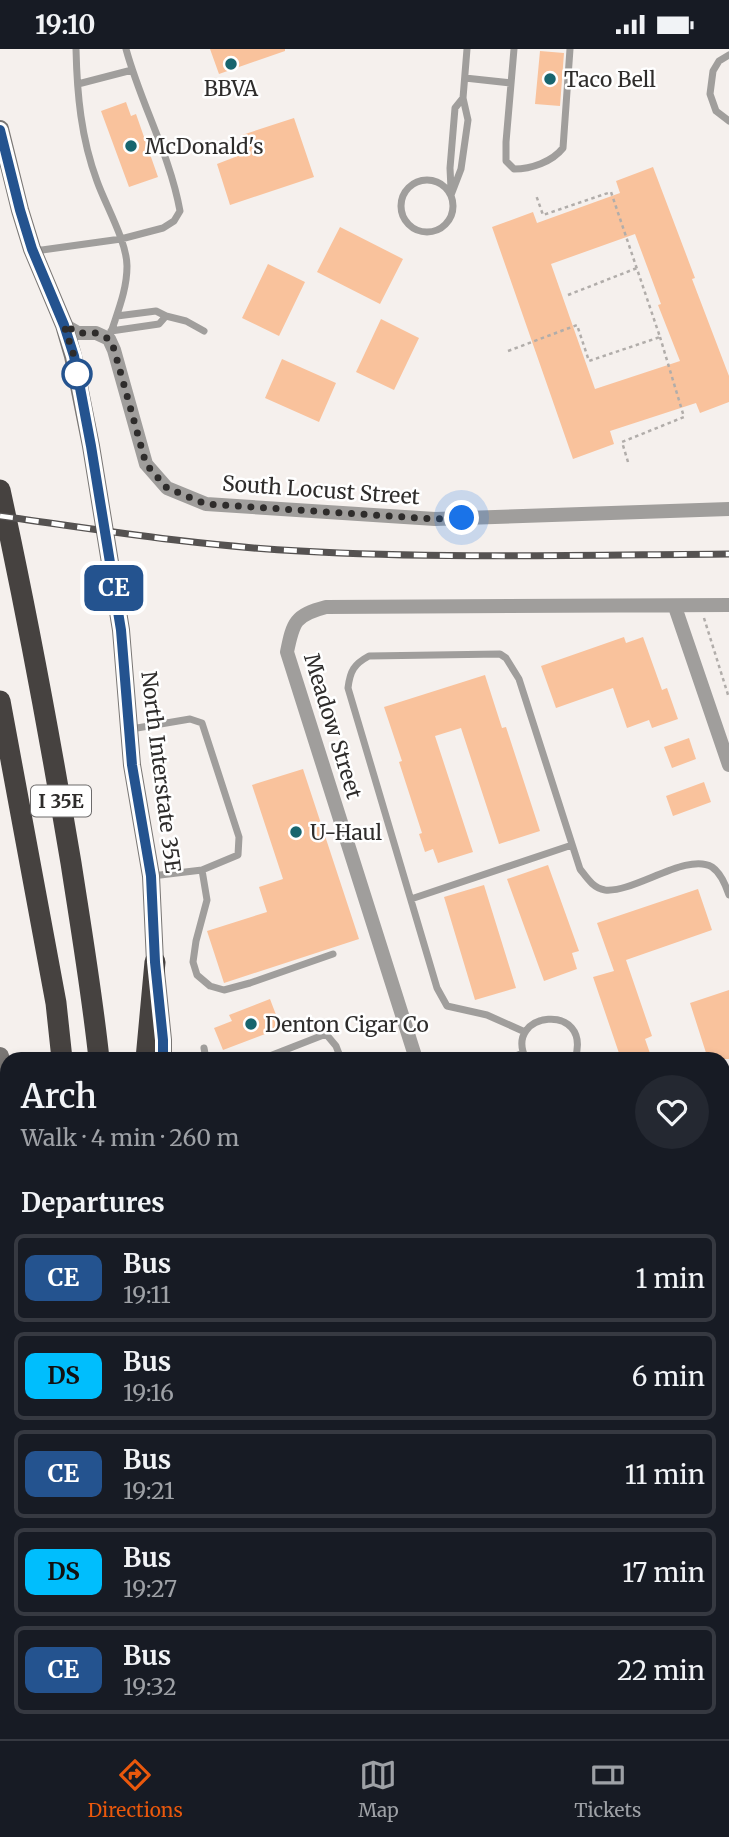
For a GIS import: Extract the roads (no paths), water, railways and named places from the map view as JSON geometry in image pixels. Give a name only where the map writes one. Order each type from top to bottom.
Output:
[{"type":"highway","name":"I 35E","points":[[0,490],[55,765],[93,1000],[98,1052]]},
{"type":"highway","name":"I 35E","points":[[0,701],[56,1003],[61,1052]]},
{"type":"highway","points":[[147,1052],[155,962]]},
{"type":"main road","name":"North Interstate 35E","points":[[0,129],[32,249],[74,356],[91,446],[121,630],[132,765],[151,876],[163,1052]]},
{"type":"street","points":[[64,325],[78,333],[110,335]]},
{"type":"street","name":"South Locust Street","points":[[110,335],[146,464],[167,488],[206,504],[435,519],[729,509]]},
{"type":"street","name":"Meadow Street","points":[[414,1052],[287,652],[292,628],[306,612],[326,607],[729,605]]},
{"type":"street","points":[[675,607],[729,765]]},
{"type":"lane","points":[[76,49],[81,127],[96,179],[121,239],[127,264],[124,294],[110,335]]},
{"type":"lane","points":[[32,249],[42,250],[121,239],[163,228],[174,221],[180,211],[176,188],[126,49]]},
{"type":"lane","points":[[450,195],[461,169],[468,120],[463,97],[467,49]]},
{"type":"lane","points":[[514,49],[506,161],[514,169],[548,161],[557,156],[563,148],[570,49]]},
{"type":"lane","points":[[729,55],[719,61],[713,71],[710,94],[716,111],[729,121]]},
{"type":"lane","points":[[78,84],[132,70]]},
{"type":"lane","points":[[465,78],[511,83]]},
{"type":"lane","points":[[450,195],[446,188],[432,180],[416,182],[404,194],[401,210],[403,218],[415,230],[424,232],[438,230],[449,220],[453,204],[450,195],[450,168],[456,108],[463,97]]},
{"type":"lane","points":[[117,316],[156,311],[186,321],[204,331]]},
{"type":"lane","points":[[110,335],[159,324],[166,316]]},
{"type":"lane","points":[[526,1032],[487,1015],[447,1006],[437,988],[348,688],[349,673],[357,663],[369,656],[500,654],[506,658],[519,679],[580,869],[591,883],[603,890],[619,889],[687,865],[702,864],[713,868],[725,883],[729,895]]},
{"type":"lane","points":[[129,727],[190,719],[202,723],[239,837],[239,855],[202,870],[151,876]]},
{"type":"lane","points":[[411,899],[572,845]]},
{"type":"lane","points":[[202,870],[207,900],[193,962],[197,975],[210,986],[224,990],[332,954]]},
{"type":"lane","points":[[523,1052],[522,1043],[526,1032],[542,1019],[553,1018],[572,1029],[577,1038],[577,1052]]},
{"type":"lane","points":[[280,1052],[326,1034],[338,1052]]},
{"type":"lane","points":[[204,1048],[205,1052]]},
{"type":"railway","points":[[0,516],[187,541],[300,551],[461,556],[729,554]]},
{"type":"place","name":"BBVA","points":[[231,64]]},
{"type":"place","name":"Taco Bell","points":[[550,79]]},
{"type":"place","name":"McDonald's","points":[[131,146]]},
{"type":"place","name":"U-Haul","points":[[296,832]]},
{"type":"place","name":"Denton Cigar Co","points":[[251,1024]]}]
